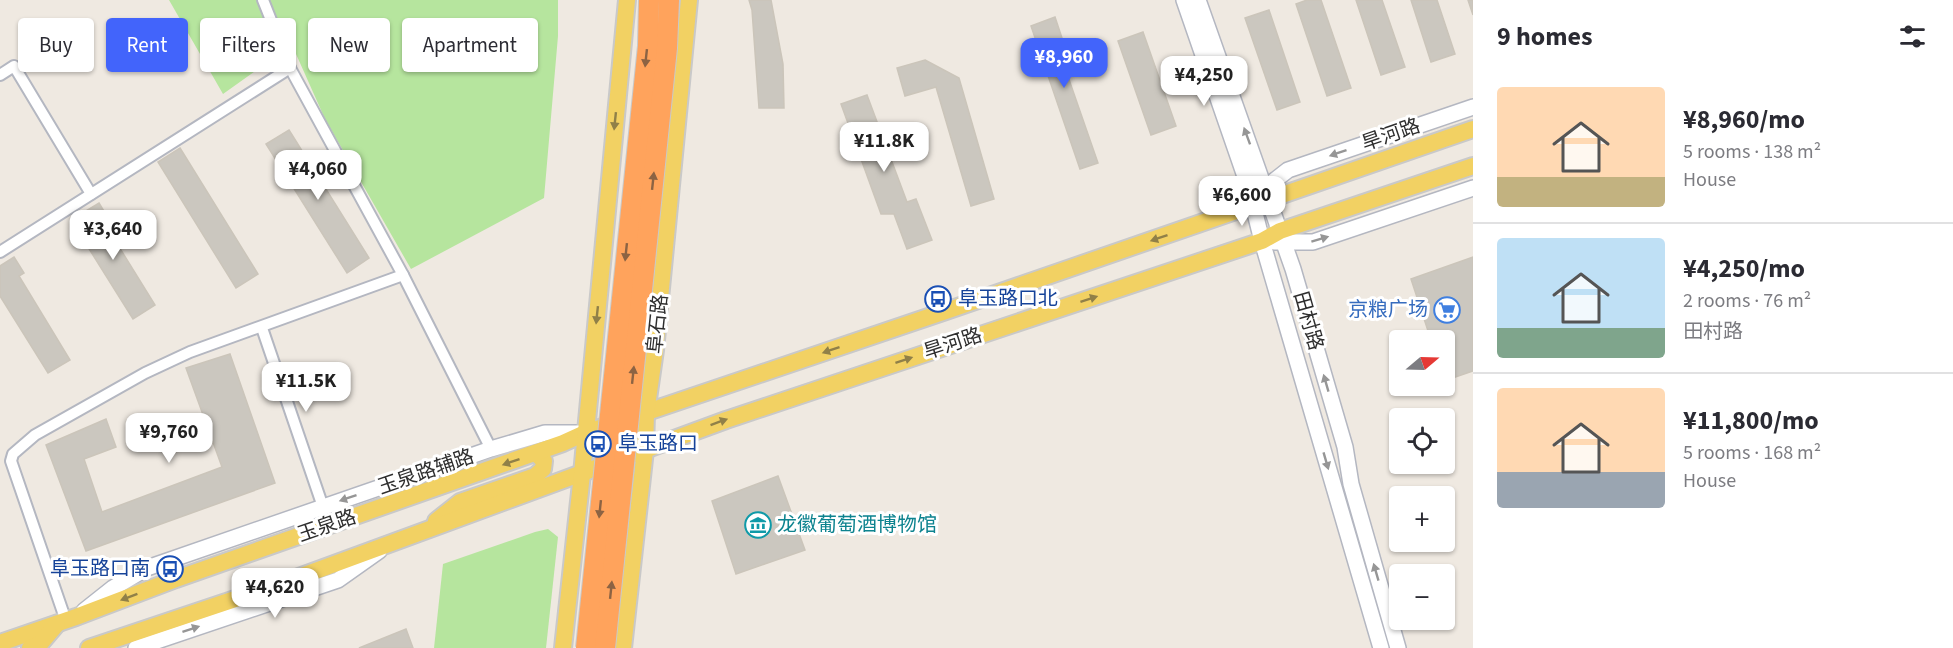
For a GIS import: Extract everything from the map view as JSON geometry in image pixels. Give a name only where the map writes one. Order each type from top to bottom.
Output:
[{"type":"highway","name":"阜石路","points":[[586,648],[648,46],[650,0]]},
{"type":"highway","name":"阜石路","points":[[605,648],[667,48],[669,0]]},
{"type":"main road","points":[[563,648],[582,474],[627,0]]},
{"type":"main road","name":"阜石路","points":[[623,648],[645,450],[646,413],[656,350],[689,0]]},
{"type":"main road","name":"旱河路","points":[[585,433],[1263,198],[1473,129]]},
{"type":"main road","name":"旱河路","points":[[582,474],[726,420],[1262,241],[1282,237],[1443,175],[1473,166]]},
{"type":"main road","name":"玉泉路","points":[[0,643],[536,453],[585,433]]},
{"type":"main road","points":[[423,531],[460,502],[535,476],[543,469],[544,460],[536,453]]},
{"type":"main road","name":"玉泉路","points":[[89,648],[280,584],[582,474]]},
{"type":"main road","points":[[30,648],[40,644],[66,621]]},
{"type":"street","points":[[263,0],[270,18]]},
{"type":"street","name":"田村路","points":[[1184,0],[1263,198],[1282,237],[1345,447],[1351,484],[1398,648]]},
{"type":"street","name":"田村路","points":[[1198,0],[1263,198],[1262,241],[1381,648]]},
{"type":"street","points":[[0,75],[14,66],[91,194]]},
{"type":"street","points":[[0,252],[284,72]]},
{"type":"street","points":[[292,72],[403,275],[491,449]]},
{"type":"street","name":"旱河路","points":[[1263,198],[1288,170],[1473,107]]},
{"type":"street","points":[[1444,139],[1473,120]]},
{"type":"street","points":[[1443,175],[1473,172]]},
{"type":"street","name":"旱河路","points":[[1282,237],[1313,242],[1473,188]]},
{"type":"street","points":[[66,621],[11,461],[13,454],[35,435],[145,373],[190,352],[262,328],[403,275]]},
{"type":"street","points":[[262,328],[323,507],[280,543]]},
{"type":"street","name":"玉泉路辅路","points":[[66,621],[147,568],[545,432],[585,433]]},
{"type":"street","points":[[136,648],[338,580],[391,543]]},
{"type":"green space","points":[[169,0],[558,0],[558,36],[544,198],[411,269],[325,119],[296,54],[296,18],[200,18],[200,54],[188,33],[188,18],[179,18]]},
{"type":"green space","points":[[210,72],[254,72],[223,94]]},
{"type":"green space","points":[[548,529],[558,537],[546,648],[434,648],[443,564]]},
{"type":"building","points":[[749,0],[771,0],[783,64],[784,108],[759,108],[752,10]]},
{"type":"building","points":[[1307,0],[1321,0],[1351,88],[1327,96],[1296,4]]},
{"type":"building","points":[[1356,0],[1382,0],[1405,67],[1381,75]]},
{"type":"building","points":[[1411,0],[1437,0],[1455,54],[1431,62]]},
{"type":"building","points":[[1468,0],[1473,0],[1473,15]]},
{"type":"building","points":[[1269,10],[1300,102],[1277,110],[1245,18]]},
{"type":"building","points":[[1055,17],[1070,62],[1065,68],[1098,163],[1080,169],[1031,26]]},
{"type":"building","points":[[1143,32],[1176,126],[1151,135],[1118,41]]},
{"type":"building","points":[[925,60],[959,78],[994,199],[971,206],[936,87],[905,96],[897,68]]},
{"type":"building","points":[[867,95],[907,202],[916,199],[932,240],[907,249],[894,214],[881,214],[841,104]]},
{"type":"building","points":[[289,130],[369,258],[347,273],[266,144]]},
{"type":"building","points":[[180,148],[258,274],[236,288],[158,162]]},
{"type":"building","points":[[99,203],[108,218],[103,221],[155,305],[133,319],[71,220]]},
{"type":"building","points":[[14,257],[24,273],[19,276],[70,360],[48,373],[0,296],[0,266]]},
{"type":"building","name":"京粮广场","points":[[1473,257],[1473,371],[1455,377],[1455,330],[1428,330],[1411,279]]},
{"type":"building","points":[[230,354],[275,483],[86,551],[46,445],[106,419],[116,447],[84,459],[102,512],[222,467],[186,368]]},
{"type":"building","name":"龙徽葡萄酒博物馆","points":[[778,476],[805,550],[736,574],[712,501]]},
{"type":"building","points":[[406,629],[413,648],[359,648]]},
{"type":"place","name":"阜玉路口北","points":[[938,299]]},
{"type":"place","name":"京粮广场","points":[[1447,310]]},
{"type":"place","name":"阜玉路口","points":[[598,444]]},
{"type":"place","name":"龙徽葡萄酒博物馆","points":[[758,525]]},
{"type":"place","name":"阜玉路口南","points":[[170,569]]}]
